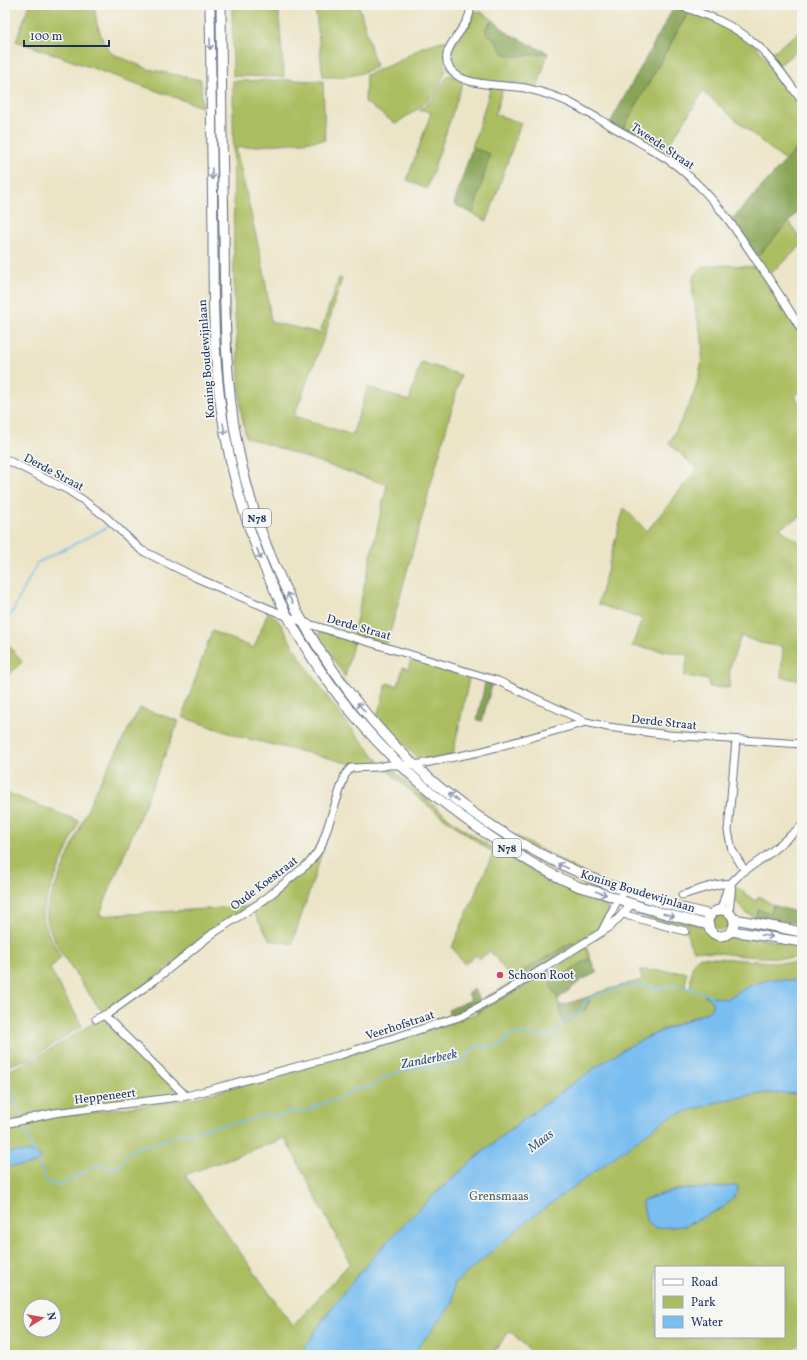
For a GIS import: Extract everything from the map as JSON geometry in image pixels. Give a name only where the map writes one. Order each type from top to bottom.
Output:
[{"type":"main road","name":"Koning Boudewijnlaan","points":[[210,5],[214,310],[217,373],[221,407],[236,488],[250,533],[264,569],[286,616],[333,689],[375,739],[400,766],[434,796],[458,814],[512,851],[581,887],[632,904],[708,925]]},
{"type":"main road","name":"Koning Boudewijnlaan","points":[[220,5],[224,300],[228,373],[232,406],[243,469],[260,529],[284,587],[302,621],[340,680],[362,709],[416,766],[462,804],[517,841],[576,872],[625,891],[711,915]]},
{"type":"main road","points":[[708,925],[713,912],[728,914],[802,932]]},
{"type":"main road","points":[[728,914],[734,927],[731,931]]},
{"type":"main road","name":"N78","points":[[708,925],[712,931],[718,935],[725,935],[731,931],[802,942]]},
{"type":"street","name":"Tweede Straat","points":[[470,5],[471,15],[454,40],[448,53],[449,68],[460,78],[473,83],[514,86],[565,100],[649,148],[683,171],[714,200],[730,220],[787,305],[802,331]]},
{"type":"street","points":[[677,5],[715,19],[740,32],[755,43],[777,67],[802,101]]},
{"type":"street","points":[[211,78],[221,78]]},
{"type":"street","name":"Derde Straat","points":[[5,459],[68,490],[83,500],[106,517],[141,550],[197,578],[286,616],[498,681],[586,722],[608,727],[639,731],[736,740],[802,744]]},
{"type":"street","name":"Oude Koestraat","points":[[104,1015],[155,980],[212,934],[264,900],[310,862],[321,847],[346,775],[351,768],[389,765],[416,766],[479,752],[586,722]]},
{"type":"street","points":[[736,740],[728,831],[732,850],[745,871]]},
{"type":"street","points":[[728,914],[731,884],[736,878],[766,856],[802,826]]},
{"type":"street","points":[[682,895],[721,883],[731,884]]},
{"type":"street","points":[[602,931],[618,899],[625,891]]},
{"type":"street","name":"Veerhofstraat","points":[[186,1096],[337,1056],[462,1016],[497,997],[610,927],[632,904]]},
{"type":"street","points":[[623,913],[629,916],[685,931]]},
{"type":"street","points":[[96,1019],[104,1015],[186,1096]]},
{"type":"street","name":"Heppeneert","points":[[5,1124],[54,1113],[186,1096]]},
{"type":"green space","points":[[29,5],[94,5],[97,24],[104,43],[111,53],[148,69],[201,80],[202,107],[16,41]]},
{"type":"green space","points":[[232,5],[278,5],[284,77],[233,76]]},
{"type":"green space","points":[[315,5],[359,5],[376,67],[350,76],[323,77]]},
{"type":"green space","points":[[674,7],[689,11],[623,129],[610,123]]},
{"type":"green space","points":[[474,11],[481,12],[493,20],[487,26],[487,34],[497,43],[533,55],[548,53],[537,89],[516,83],[473,80],[464,77],[456,71],[450,63],[450,53],[473,17]]},
{"type":"green space","points":[[689,11],[727,28],[756,46],[802,103],[802,143],[785,161],[703,92],[663,154],[623,129]]},
{"type":"green space","points":[[493,20],[509,34],[548,53],[512,56],[502,52],[495,40],[485,30]]},
{"type":"green space","points":[[802,30],[802,47],[778,66],[769,55]]},
{"type":"green space","points":[[442,41],[449,42],[444,60],[446,71],[437,90],[424,104],[396,124],[365,102],[366,75],[395,63],[422,47]]},
{"type":"green space","points":[[449,74],[463,82],[427,189],[407,180],[431,113],[424,110],[419,111],[433,99]]},
{"type":"green space","points":[[213,81],[219,81],[235,446],[292,611],[291,612],[272,579],[244,502],[225,417],[218,342]]},
{"type":"green space","points":[[233,81],[323,81],[325,140],[236,148],[264,271],[271,322],[320,333],[339,278],[342,279],[325,335],[294,416],[352,435],[368,387],[409,401],[421,362],[461,375],[387,644],[353,635],[387,485],[246,437],[241,412],[234,298]]},
{"type":"green space","points":[[491,87],[503,88],[495,114],[521,123],[487,221],[473,214],[489,154],[472,148]]},
{"type":"green space","points":[[802,143],[802,207],[757,257],[732,219]]},
{"type":"green space","points":[[472,148],[490,154],[473,214],[454,204]]},
{"type":"green space","points":[[789,221],[802,242],[802,245],[769,275],[757,257]]},
{"type":"green space","points":[[726,265],[759,267],[802,337],[802,391],[795,396],[802,408],[802,516],[779,528],[802,544],[802,681],[781,677],[783,647],[760,643],[741,636],[730,667],[729,688],[709,687],[709,680],[684,676],[688,655],[632,646],[642,619],[598,604],[624,508],[647,531],[697,469],[669,443],[692,399],[698,380],[701,363],[702,340],[693,297],[693,280],[695,274],[701,268]]},
{"type":"green space","points":[[268,612],[276,618],[282,626],[322,690],[379,761],[378,764],[341,762],[240,737],[182,717],[212,631],[254,648]]},
{"type":"green space","points":[[300,625],[403,760],[401,761],[345,699],[297,627]]},
{"type":"green space","points":[[323,632],[354,640],[345,677],[319,638],[319,633]]},
{"type":"green space","points":[[5,640],[22,662],[5,679]]},
{"type":"green space","points":[[412,657],[470,674],[453,755],[420,761],[377,716],[387,683],[398,686],[403,667],[408,669]]},
{"type":"green space","points":[[486,679],[493,681],[482,721],[477,720]]},
{"type":"green space","points":[[140,708],[179,721],[99,916],[250,906],[146,984],[108,1011],[104,1012],[99,1008],[60,950],[49,926],[47,910],[50,899],[94,794]]},
{"type":"green space","points":[[392,769],[435,807],[485,844],[562,886],[602,903],[609,909],[599,927],[574,945],[572,942],[511,978],[490,951],[480,959],[477,955],[464,964],[452,947],[493,853],[425,803],[387,770]]},
{"type":"green space","points":[[415,769],[453,801],[619,893],[617,896],[575,880],[533,859],[474,822],[411,770]]},
{"type":"green space","points":[[5,792],[79,821],[49,892],[42,913],[47,931],[61,957],[50,969],[82,1026],[31,1058],[5,1067]]},
{"type":"green space","points":[[320,852],[322,853],[292,944],[270,940],[252,910]]},
{"type":"green space","points":[[734,885],[755,901],[759,896],[773,905],[770,913],[758,910],[756,917],[746,913],[733,898]]},
{"type":"green space","points":[[773,905],[802,914],[802,924],[756,917],[758,909],[770,913]]},
{"type":"green space","points":[[633,908],[686,921],[684,928],[632,914],[631,911]]},
{"type":"green space","points":[[721,914],[727,916],[729,922],[727,928],[721,930],[715,928],[713,922],[715,916]]},
{"type":"green space","points":[[688,922],[702,926],[717,938],[723,938],[731,935],[802,944],[802,959],[744,956],[694,950],[690,944],[688,936]]},
{"type":"green space","points":[[572,942],[574,945],[545,965],[549,971],[477,1013],[474,1007],[450,1017],[448,1010],[471,1000],[468,993],[474,989],[480,1000],[514,982],[511,978]]},
{"type":"green space","points":[[586,946],[590,958],[550,984],[558,999],[564,1025],[585,1008],[590,1001],[588,997],[599,992],[642,980],[640,970],[687,972],[685,987],[690,989],[694,962],[700,957],[802,964],[802,981],[794,980],[773,982],[742,991],[727,999],[706,996],[713,1003],[713,1006],[709,1011],[676,1024],[615,1055],[525,1118],[442,1188],[366,1265],[337,1300],[300,1355],[5,1355],[5,1127],[41,1118],[194,1098],[301,1069],[442,1026],[477,1013],[536,980]],"holes":[[[285,1138],[350,1263],[293,1326],[185,1175]]]},
{"type":"green space","points":[[590,958],[597,973],[583,979],[558,999],[550,984]]},
{"type":"green space","points":[[588,997],[590,1001],[583,1012],[564,1025],[559,1006]]},
{"type":"green space","name":"Grensmaas","points":[[753,1002],[802,1002],[802,1050],[794,1050],[737,1064],[686,1088],[632,1125],[601,1150],[593,1167],[556,1199],[621,1151],[628,1141],[669,1117],[724,1100],[767,1093],[802,1094],[802,1341],[787,1355],[534,1355],[510,1331],[491,1355],[412,1355],[453,1303],[453,1286],[422,1316],[389,1355],[379,1355],[438,1290],[455,1182],[522,1127],[593,1077],[682,1030]],"holes":[[[738,1186],[737,1193],[724,1207],[685,1226],[655,1228],[647,1223],[642,1201],[678,1190]]]},
{"type":"green space","points":[[102,1018],[143,1056],[180,1094],[5,1121],[5,1072],[34,1059]]},
{"type":"water","name":"Maas","points":[[772,979],[802,981],[802,1094],[767,1093],[724,1100],[669,1117],[526,1222],[454,1284],[453,1303],[412,1355],[300,1355],[337,1301],[366,1265],[443,1186],[499,1139],[598,1065],[624,1049],[709,1011],[712,1006],[712,1002],[704,995],[727,999],[748,987]]},
{"type":"water","points":[[31,1152],[39,1155],[41,1159],[29,1165],[5,1167],[5,1153]]},
{"type":"water","points":[[738,1186],[737,1193],[724,1207],[685,1226],[655,1228],[647,1223],[642,1201],[678,1190]]},
{"type":"waterway","points":[[5,622],[13,611],[37,563],[108,527]]},
{"type":"waterway","name":"Zanderbeek","points":[[177,1134],[202,1130],[219,1125],[238,1123],[267,1115],[277,1117],[291,1111],[307,1111],[318,1105],[344,1097],[353,1089],[370,1087],[385,1077],[409,1069],[445,1066],[465,1060],[477,1045],[488,1047],[502,1045],[508,1037],[520,1033],[542,1036],[552,1035],[557,1032],[563,1024],[581,1012],[586,1001],[590,998],[613,990],[643,985],[650,986],[656,990],[677,987],[692,989],[712,997]]},
{"type":"waterway","name":"Zanderbeek","points":[[5,1073],[21,1116]]},
{"type":"waterway","name":"Zanderbeek","points":[[23,1127],[35,1154]]},
{"type":"waterway","name":"Zanderbeek","points":[[38,1162],[47,1182],[55,1185],[66,1182],[97,1166],[118,1167],[122,1164],[127,1154],[132,1150],[139,1147],[156,1144],[173,1136]]},
{"type":"place","name":"Schoon Root","points":[[500,975]]}]
